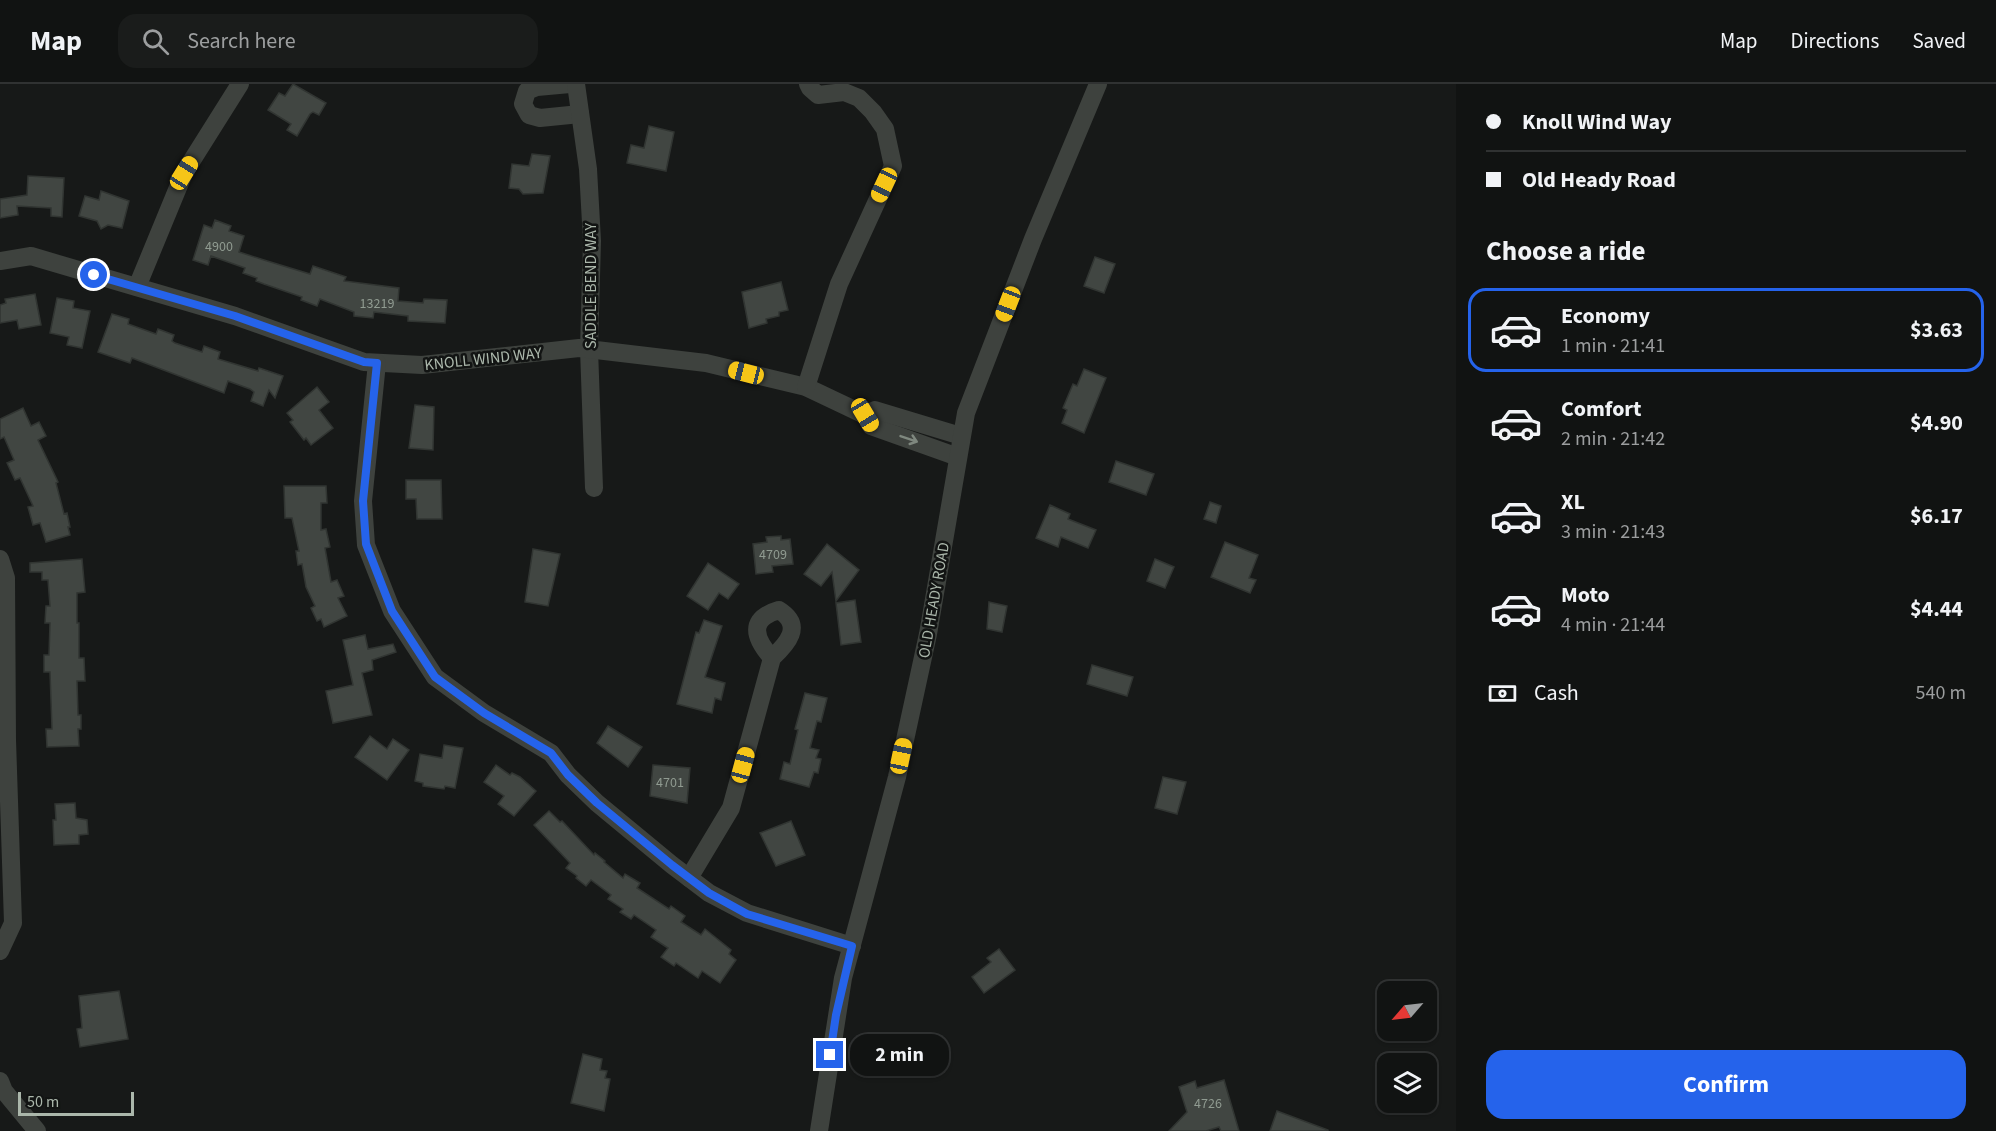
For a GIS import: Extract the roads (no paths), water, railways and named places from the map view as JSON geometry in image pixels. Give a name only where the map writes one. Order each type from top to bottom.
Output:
[{"type":"street","points":[[570,84],[537,87],[527,91],[523,104],[528,114],[540,118],[580,114]]},
{"type":"street","name":"SADDLE BEND WAY","points":[[576,84],[588,169],[592,241],[589,350],[594,488]]},
{"type":"street","points":[[806,387],[838,284],[893,166],[885,129],[873,112],[858,98],[842,88],[818,95],[808,84]]},
{"type":"street","name":"OLD HEADY ROAD","points":[[819,1131],[836,1015],[897,777],[928,634],[966,413],[1016,283],[1098,84]]},
{"type":"street","points":[[137,287],[184,173],[238,85]]},
{"type":"street","name":"KNOLL WIND WAY","points":[[0,261],[31,256],[235,316],[364,362],[422,365],[579,348],[706,363],[806,387],[865,415],[872,426],[958,457]]},
{"type":"street","points":[[377,363],[363,501],[366,544],[392,611],[435,677],[484,713],[551,753],[568,775],[597,803],[709,893],[747,914],[852,946]]},
{"type":"street","name":"KNOLL WIND WAY","points":[[865,415],[875,410],[961,436]]},
{"type":"street","points":[[0,559],[6,578],[7,740],[13,924],[0,951]]},
{"type":"street","points":[[689,878],[731,808],[772,658]]},
{"type":"street","points":[[0,1081],[4,1091],[37,1131]]}]
